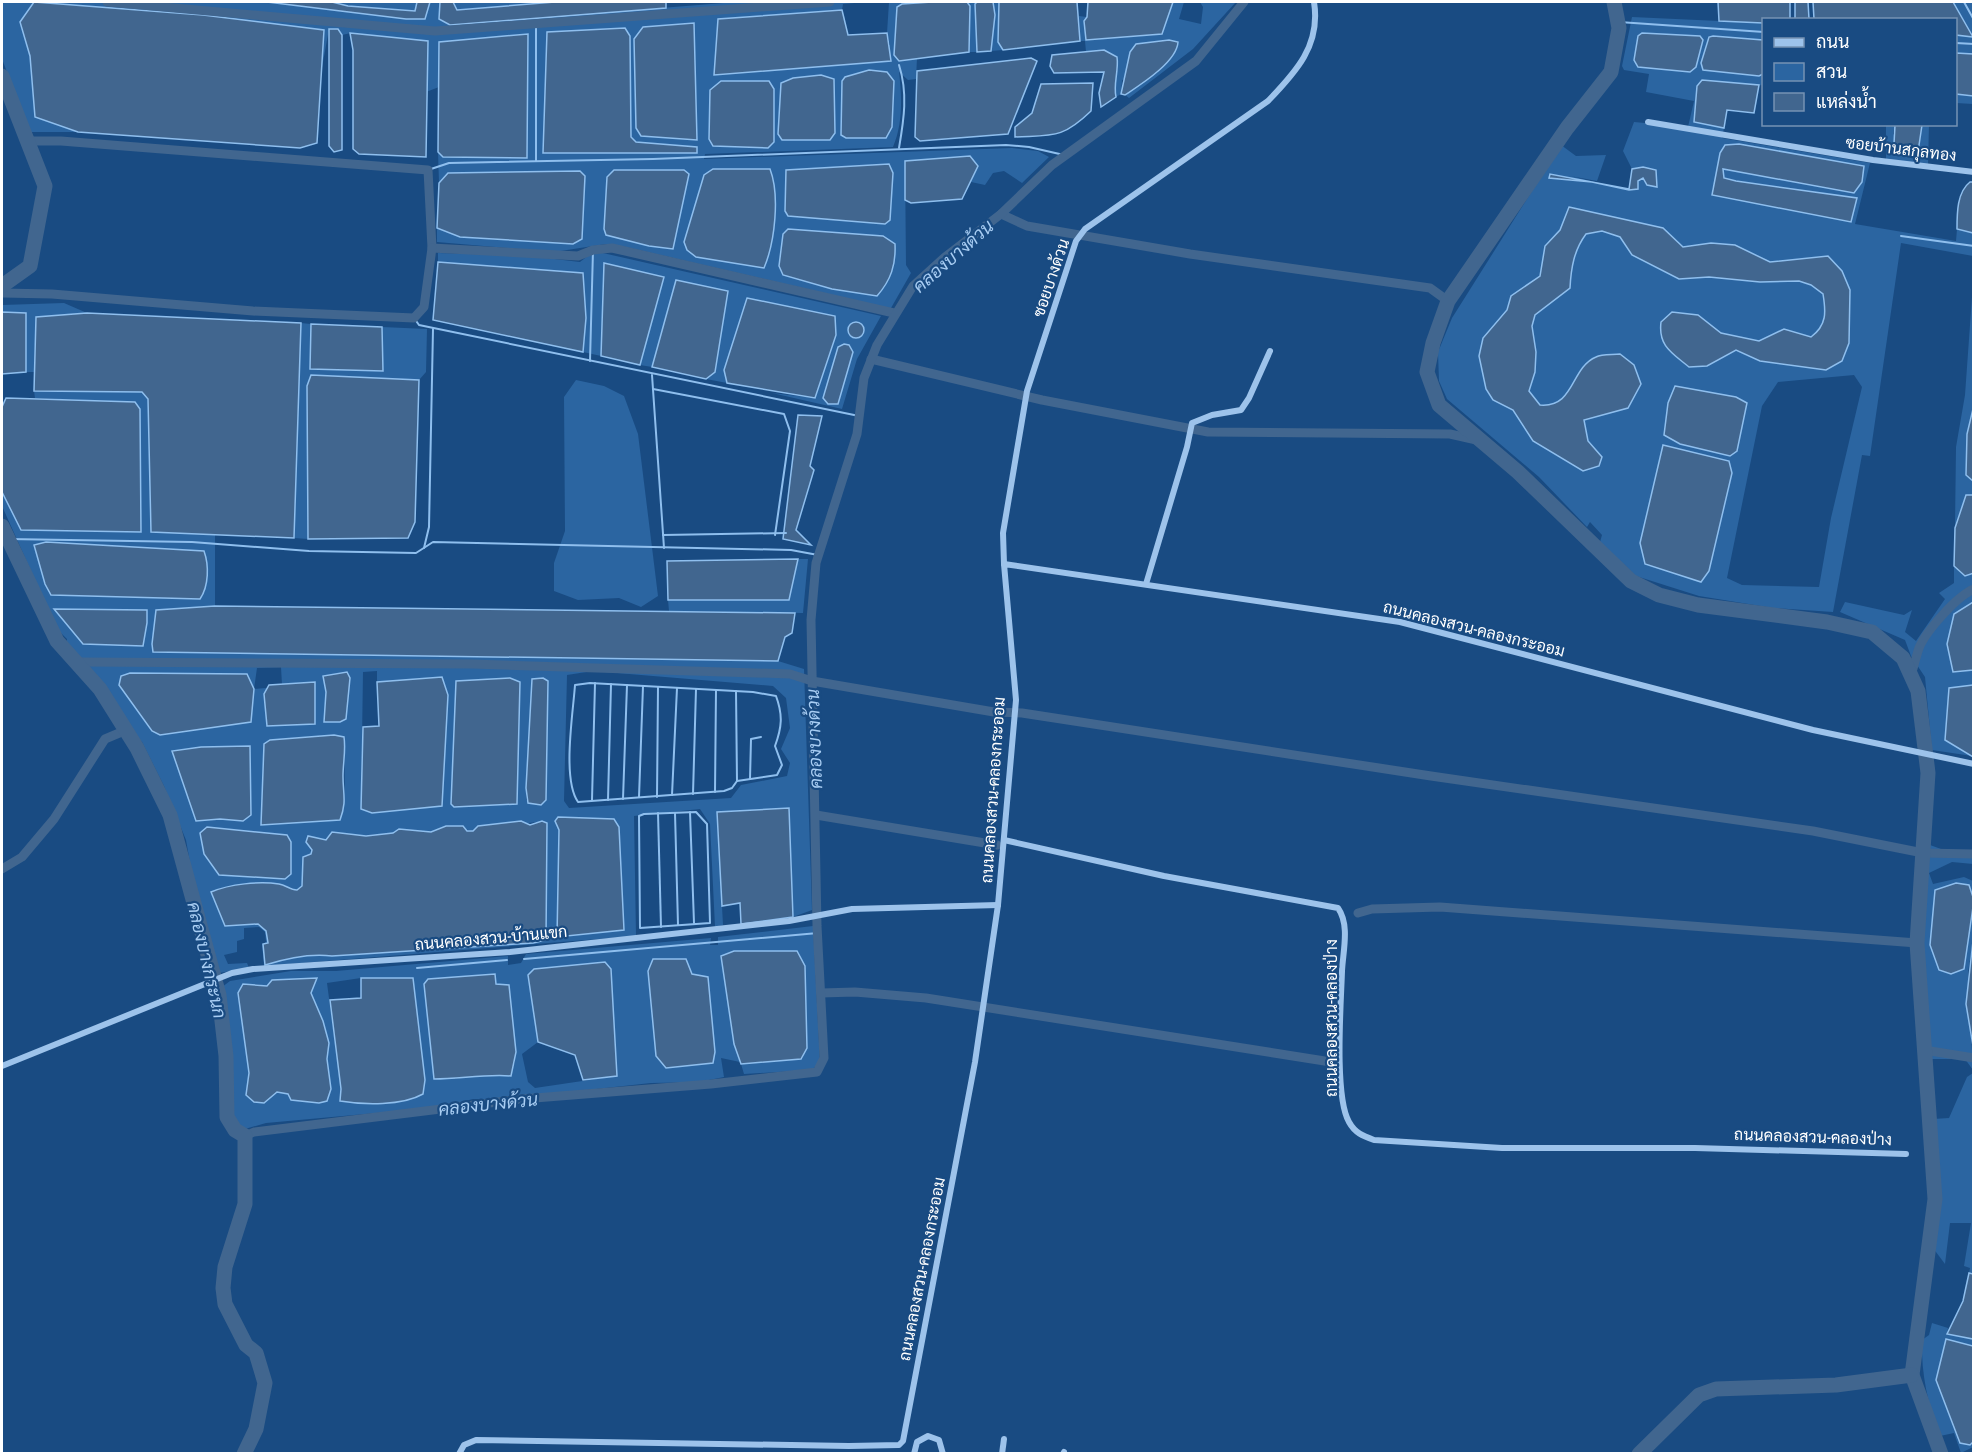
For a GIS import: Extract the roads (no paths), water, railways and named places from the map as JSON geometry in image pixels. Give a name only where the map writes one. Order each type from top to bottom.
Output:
[{"type":"street","name":"ซอยบางด้วน","points":[[1004,564],[1003,533],[1025,401],[1074,245],[1085,229],[1268,101],[1288,81],[1313,39],[1317,21],[1314,2]]},
{"type":"street","name":"ซอยบ้านสกุลทอง","points":[[1648,122],[1865,159],[1974,172]]},
{"type":"street","points":[[1146,584],[1192,423],[1212,415],[1241,410],[1250,398],[1270,351]]},
{"type":"street","name":"ถนนคลองสวน-คลองกระออม","points":[[898,1454],[982,1012],[998,905],[1016,700],[1004,564],[1400,622],[1802,727],[1974,764]]},
{"type":"street","name":"ถนนคลองสวน-คลองป่าง","points":[[1004,840],[1164,876],[1338,908],[1344,916],[1345,943],[1341,1074],[1344,1105],[1348,1122],[1360,1135],[1374,1140],[1502,1148],[1695,1148],[1906,1154]]},
{"type":"street","name":"ถนนคลองสวน-บ้านแขก","points":[[2,1066],[232,973],[253,969],[510,952],[804,918],[829,911],[998,905]]},
{"type":"street","points":[[459,1454],[464,1445],[476,1440],[901,1443],[914,1450],[919,1439],[931,1436],[941,1443],[943,1454]]},
{"type":"street","points":[[1002,1454],[1004,1439]]},
{"type":"water","points":[[34,2],[203,15],[324,30],[317,143],[300,148],[78,132],[35,117],[30,56],[20,22]]},
{"type":"water","points":[[267,2],[332,2],[348,6],[415,11],[417,2],[430,2],[425,19],[406,19]]},
{"type":"water","points":[[440,2],[453,2],[457,10],[555,2],[666,2],[666,8],[450,25],[439,19]]},
{"type":"water","points":[[967,2],[970,6],[969,52],[899,61],[894,55],[897,7],[902,4]]},
{"type":"water","points":[[993,2],[995,15],[991,51],[977,52],[975,4]]},
{"type":"water","points":[[999,2],[1077,2],[1080,41],[1003,50],[998,42]]},
{"type":"water","points":[[1088,2],[1173,2],[1162,34],[1086,40],[1084,21],[1087,17]]},
{"type":"water","points":[[1718,2],[1790,2],[1790,18],[1762,18],[1762,23],[1719,21]]},
{"type":"water","points":[[1795,2],[1808,2],[1809,18],[1795,18]]},
{"type":"water","points":[[1813,2],[1953,2],[1973,37],[1957,35],[1957,18],[1814,18]]},
{"type":"water","points":[[842,10],[848,35],[887,33],[891,61],[714,75],[718,19]]},
{"type":"water","points":[[694,23],[697,140],[641,136],[636,128],[634,39],[643,27]]},
{"type":"water","points":[[625,28],[630,36],[631,137],[636,142],[697,147],[697,153],[543,153],[547,32]]},
{"type":"water","points":[[329,29],[338,29],[342,35],[342,150],[334,152],[329,146]]},
{"type":"water","points":[[350,33],[428,41],[426,157],[359,154],[353,149],[353,50]]},
{"type":"water","points":[[1642,33],[1700,36],[1703,40],[1696,67],[1690,72],[1638,67],[1634,60],[1638,36]]},
{"type":"water","points":[[528,34],[527,158],[443,157],[438,152],[439,42]]},
{"type":"water","points":[[1709,37],[1762,40],[1762,74],[1703,70],[1701,63]]},
{"type":"water","points":[[1169,40],[1178,42],[1176,50],[1165,65],[1132,91],[1125,95],[1121,94],[1130,52],[1136,44]]},
{"type":"water","points":[[1104,50],[1117,57],[1116,97],[1101,107],[1099,93],[1104,72],[1054,73],[1050,66],[1052,55]]},
{"type":"water","points":[[1957,53],[1973,54],[1973,96],[1957,94]]},
{"type":"water","points":[[1031,58],[1037,61],[1008,134],[920,141],[915,137],[917,71]]},
{"type":"water","points":[[869,70],[887,72],[894,81],[892,127],[886,138],[846,138],[841,135],[842,81],[845,77]]},
{"type":"water","points":[[821,75],[834,79],[835,133],[830,140],[782,140],[778,134],[781,83],[793,78]]},
{"type":"water","points":[[1702,80],[1759,85],[1754,113],[1727,110],[1724,128],[1694,122],[1697,86]]},
{"type":"water","points":[[721,81],[769,81],[774,89],[774,142],[768,148],[713,146],[709,139],[710,90]]},
{"type":"water","points":[[1093,83],[1091,111],[1072,127],[1056,134],[1015,137],[1015,127],[1032,113],[1041,84]]},
{"type":"water","points":[[1895,126],[1922,126],[1918,152],[1899,149],[1894,144]]},
{"type":"water","points":[[1739,144],[1864,166],[1862,182],[1854,193],[1723,169],[1724,178],[1736,181],[1857,198],[1851,222],[1712,195],[1720,153],[1725,145]]},
{"type":"water","points":[[970,156],[978,166],[962,199],[911,203],[905,200],[905,161]]},
{"type":"water","points":[[889,164],[893,173],[890,220],[885,224],[788,216],[785,211],[786,170]]},
{"type":"water","points":[[1643,167],[1656,170],[1657,187],[1647,185],[1643,178],[1638,181],[1638,189],[1629,190],[1592,182],[1549,178],[1550,174],[1629,189],[1632,169]]},
{"type":"water","points":[[713,169],[770,169],[775,192],[775,219],[764,268],[696,257],[687,250],[684,242],[704,175]]},
{"type":"water","points":[[614,170],[684,170],[689,174],[673,249],[649,246],[606,235],[604,229],[607,177]]},
{"type":"water","points":[[580,171],[585,176],[582,239],[573,244],[460,237],[437,228],[439,183],[448,173]]},
{"type":"water","points":[[1970,182],[1973,182],[1973,233],[1957,229],[1960,197]]},
{"type":"water","points":[[1569,207],[1663,228],[1683,247],[1711,243],[1735,245],[1770,262],[1828,256],[1842,271],[1850,290],[1849,343],[1842,361],[1826,370],[1760,361],[1736,350],[1707,366],[1689,367],[1668,348],[1662,337],[1661,322],[1672,312],[1698,315],[1721,333],[1759,341],[1784,329],[1811,337],[1823,323],[1825,307],[1823,294],[1811,285],[1799,281],[1760,282],[1709,277],[1679,279],[1632,255],[1620,237],[1602,231],[1586,234],[1574,260],[1570,288],[1535,315],[1532,326],[1536,352],[1535,372],[1529,391],[1540,405],[1551,404],[1566,394],[1588,362],[1598,356],[1620,354],[1634,365],[1641,384],[1628,408],[1584,420],[1588,441],[1602,457],[1599,466],[1583,471],[1533,441],[1513,410],[1493,400],[1486,389],[1479,356],[1483,338],[1507,310],[1511,296],[1540,276],[1545,246],[1560,230]]},
{"type":"water","points":[[788,229],[883,236],[895,244],[895,259],[886,284],[877,296],[832,289],[783,275],[779,266],[783,234]]},
{"type":"water","points":[[438,262],[583,273],[586,318],[583,352],[433,320]]},
{"type":"water","points":[[604,263],[664,277],[640,365],[601,356]]},
{"type":"water","points":[[676,280],[728,291],[715,372],[706,379],[652,367]]},
{"type":"water","points":[[747,298],[835,316],[836,335],[815,398],[727,383],[724,370]]},
{"type":"water","points":[[2,312],[26,313],[26,372],[2,374]]},
{"type":"water","points":[[87,313],[301,323],[294,538],[151,532],[148,399],[142,392],[34,391],[36,317]]},
{"type":"water","points":[[856,322],[862,324],[864,330],[862,336],[856,338],[850,336],[848,330],[850,324]]},
{"type":"water","points":[[311,324],[382,327],[383,371],[310,369]]},
{"type":"water","points":[[844,344],[849,345],[853,352],[838,404],[828,404],[823,398],[838,347]]},
{"type":"water","points":[[311,375],[419,380],[415,522],[408,538],[308,539],[307,386]]},
{"type":"water","points":[[1675,386],[1736,397],[1747,403],[1737,451],[1730,456],[1680,444],[1664,435],[1668,403]]},
{"type":"water","points":[[6,398],[135,402],[140,409],[141,532],[21,530],[2,492],[2,407]]},
{"type":"water","points":[[1973,409],[1973,481],[1966,475],[1967,434]]},
{"type":"water","points":[[798,415],[822,416],[810,466],[814,470],[796,530],[811,545],[783,539]]},
{"type":"water","points":[[1663,445],[1729,461],[1732,473],[1709,571],[1701,582],[1645,564],[1640,543]]},
{"type":"water","points":[[1966,495],[1973,495],[1974,573],[1965,576],[1954,566],[1955,528]]},
{"type":"water","points":[[46,542],[204,551],[207,563],[207,582],[200,599],[51,595],[45,584],[34,545]]},
{"type":"water","points":[[798,559],[789,600],[668,600],[667,561]]},
{"type":"water","points":[[1973,602],[1973,670],[1953,672],[1947,644],[1954,614]]},
{"type":"water","points":[[215,606],[795,613],[792,633],[785,637],[778,661],[153,652],[156,610]]},
{"type":"water","points":[[54,609],[147,610],[143,646],[83,644]]},
{"type":"water","points":[[347,672],[350,678],[346,719],[340,722],[324,722],[326,692],[323,676]]},
{"type":"water","points":[[130,673],[247,674],[254,689],[251,722],[160,735],[152,731],[119,685],[121,676]]},
{"type":"water","points":[[442,677],[448,695],[442,806],[372,813],[361,809],[363,727],[379,726],[377,682]]},
{"type":"water","points":[[510,678],[520,682],[517,804],[454,807],[451,804],[456,681]]},
{"type":"water","points":[[543,678],[548,681],[546,800],[541,805],[528,803],[526,788],[532,679]]},
{"type":"water","points":[[315,682],[315,724],[267,726],[264,694],[269,685]]},
{"type":"water","points":[[1974,685],[1973,757],[1945,740],[1949,688]]},
{"type":"water","points":[[334,735],[344,737],[345,742],[344,803],[340,820],[261,825],[264,744],[270,740]]},
{"type":"water","points":[[250,746],[251,815],[243,821],[220,819],[196,821],[172,751],[201,747]]},
{"type":"water","points":[[789,808],[793,917],[741,924],[740,903],[722,906],[717,812]]},
{"type":"water","points":[[558,817],[614,819],[619,827],[624,930],[557,937],[559,830],[555,821]]},
{"type":"water","points":[[521,821],[530,825],[542,821],[547,823],[546,940],[533,943],[306,956],[265,965],[263,944],[268,943],[266,931],[258,924],[225,926],[211,892],[236,885],[263,883],[284,885],[297,890],[302,886],[303,857],[311,854],[312,850],[306,842],[308,836],[326,840],[332,832],[366,836],[393,833],[399,829],[431,832],[446,826],[463,826],[467,831],[473,831],[478,826]]},
{"type":"water","points":[[207,827],[287,835],[291,842],[291,874],[285,879],[219,875],[204,854],[200,833]]},
{"type":"water","points":[[1956,883],[1969,885],[1974,900],[1964,969],[1951,974],[1939,970],[1930,945],[1935,890]]},
{"type":"water","points":[[1973,941],[1973,1046],[1966,1004]]},
{"type":"water","points":[[734,951],[797,951],[805,966],[807,1048],[801,1059],[741,1064],[734,1044],[721,956]]},
{"type":"water","points":[[653,959],[686,959],[692,974],[708,977],[715,1052],[713,1063],[666,1068],[656,1056],[648,971]]},
{"type":"water","points":[[605,962],[611,969],[617,1076],[583,1080],[575,1055],[538,1042],[528,975],[534,969]]},
{"type":"water","points":[[495,974],[496,984],[509,985],[516,1052],[511,1076],[434,1079],[424,984],[428,979]]},
{"type":"water","points":[[317,978],[311,993],[323,1021],[329,1043],[327,1059],[331,1089],[327,1101],[319,1103],[291,1100],[288,1094],[277,1092],[264,1103],[254,1102],[246,1095],[249,1073],[238,993],[243,984],[267,986],[272,980]]},
{"type":"water","points":[[361,978],[413,978],[425,1080],[423,1094],[405,1101],[383,1104],[340,1101],[341,1089],[330,1000],[361,998]]},
{"type":"water","points":[[1969,1273],[1973,1274],[1973,1339],[1947,1334],[1963,1301]]},
{"type":"water","points":[[1946,1339],[1973,1346],[1974,1441],[1970,1445],[1960,1443],[1936,1380]]},
{"type":"waterway","points":[[107,2],[435,31],[830,2]]},
{"type":"waterway","name":"คลองบางด้วน","points":[[245,1136],[254,1132],[522,1099],[711,1084],[817,1072],[824,1058],[817,926],[811,620],[816,563],[857,434],[864,378],[877,345],[913,286],[945,257],[1001,214],[1052,165],[1196,61],[1244,2]]},
{"type":"waterway","points":[[1614,2],[1619,28],[1611,72],[1567,128],[1448,301],[1433,343],[1427,372],[1439,405],[1518,472],[1631,581],[1659,595],[1698,605],[1827,622],[1872,632],[1903,658],[1918,691],[1928,773],[1917,943],[1935,1199],[1912,1375],[1941,1454]]},
{"type":"waterway","points":[[1964,2],[1974,20]]},
{"type":"waterway","points":[[1619,22],[1762,32]]},
{"type":"waterway","points":[[536,24],[536,161]]},
{"type":"waterway","points":[[1957,43],[1974,44]]},
{"type":"waterway","points":[[899,65],[904,86],[904,116],[899,148]]},
{"type":"waterway","name":"คลองบางกระนก","points":[[2,76],[45,186],[30,266],[2,286]]},
{"type":"waterway","points":[[28,141],[61,141],[428,170],[432,248],[578,256],[593,250],[612,248],[894,313]]},
{"type":"waterway","points":[[428,170],[449,163],[653,159],[1006,145],[1029,147],[1064,155]]},
{"type":"waterway","points":[[1001,214],[1027,226],[1190,254],[1430,288],[1448,301]]},
{"type":"waterway","points":[[1901,236],[1974,246]]},
{"type":"waterway","points":[[2,293],[52,294],[253,311],[414,318],[424,307],[432,248]]},
{"type":"waterway","points":[[590,361],[593,250]]},
{"type":"waterway","points":[[414,318],[419,325],[859,416]]},
{"type":"waterway","points":[[424,548],[429,527],[433,329]]},
{"type":"waterway","points":[[871,359],[1042,400],[1208,432],[1450,434],[1481,441]]},
{"type":"waterway","points":[[652,375],[664,548]]},
{"type":"waterway","points":[[653,389],[784,414],[790,431],[775,535]]},
{"type":"waterway","name":"คลองบางกระนก","points":[[2,526],[57,641],[100,689],[137,748],[170,815],[219,995],[226,1056],[227,1117],[235,1130],[245,1136],[245,1204],[225,1267],[223,1288],[225,1304],[246,1345],[256,1353],[265,1383],[256,1429],[244,1454]]},
{"type":"waterway","points":[[663,535],[786,533]]},
{"type":"waterway","points":[[8,539],[192,542],[309,551],[416,553],[433,542],[791,550],[818,555]]},
{"type":"waterway","points":[[1911,675],[1919,648],[1928,633],[1951,606],[1974,589]]},
{"type":"waterway","points":[[76,662],[472,664],[790,674],[812,681],[994,712],[1022,713],[1431,776],[1813,831],[1923,853],[1974,854]]},
{"type":"waterway","points":[[590,683],[753,692],[776,696],[781,721],[775,746],[782,765],[777,775],[737,781],[732,788],[724,791],[578,802],[573,792],[569,763],[575,685],[590,683]]},
{"type":"waterway","points":[[592,800],[595,683]]},
{"type":"waterway","points":[[608,800],[611,684]]},
{"type":"waterway","points":[[623,799],[627,685]]},
{"type":"waterway","points":[[639,797],[643,686]]},
{"type":"waterway","points":[[657,797],[658,687]]},
{"type":"waterway","points":[[672,795],[677,688]]},
{"type":"waterway","points":[[693,794],[696,689]]},
{"type":"waterway","points":[[715,792],[716,690]]},
{"type":"waterway","points":[[736,691],[737,781]]},
{"type":"waterway","points":[[2,869],[22,857],[54,819],[105,739],[124,731]]},
{"type":"waterway","points":[[750,779],[751,739],[761,737]]},
{"type":"waterway","points":[[690,812],[694,923]]},
{"type":"waterway","points":[[696,812],[707,824],[710,923],[640,928],[639,816],[696,812]]},
{"type":"waterway","points":[[658,813],[661,927]]},
{"type":"waterway","points":[[675,813],[678,925]]},
{"type":"waterway","points":[[816,815],[997,845]]},
{"type":"waterway","points":[[1358,913],[1372,909],[1440,907],[1917,943]]},
{"type":"waterway","points":[[524,959],[818,933]]},
{"type":"waterway","points":[[417,968],[507,960]]},
{"type":"waterway","points":[[821,993],[855,992],[926,998],[1331,1062]]},
{"type":"waterway","points":[[1924,1050],[1974,1058]]},
{"type":"waterway","points":[[1639,1454],[1699,1395],[1716,1389],[1836,1385],[1912,1375]]}]
